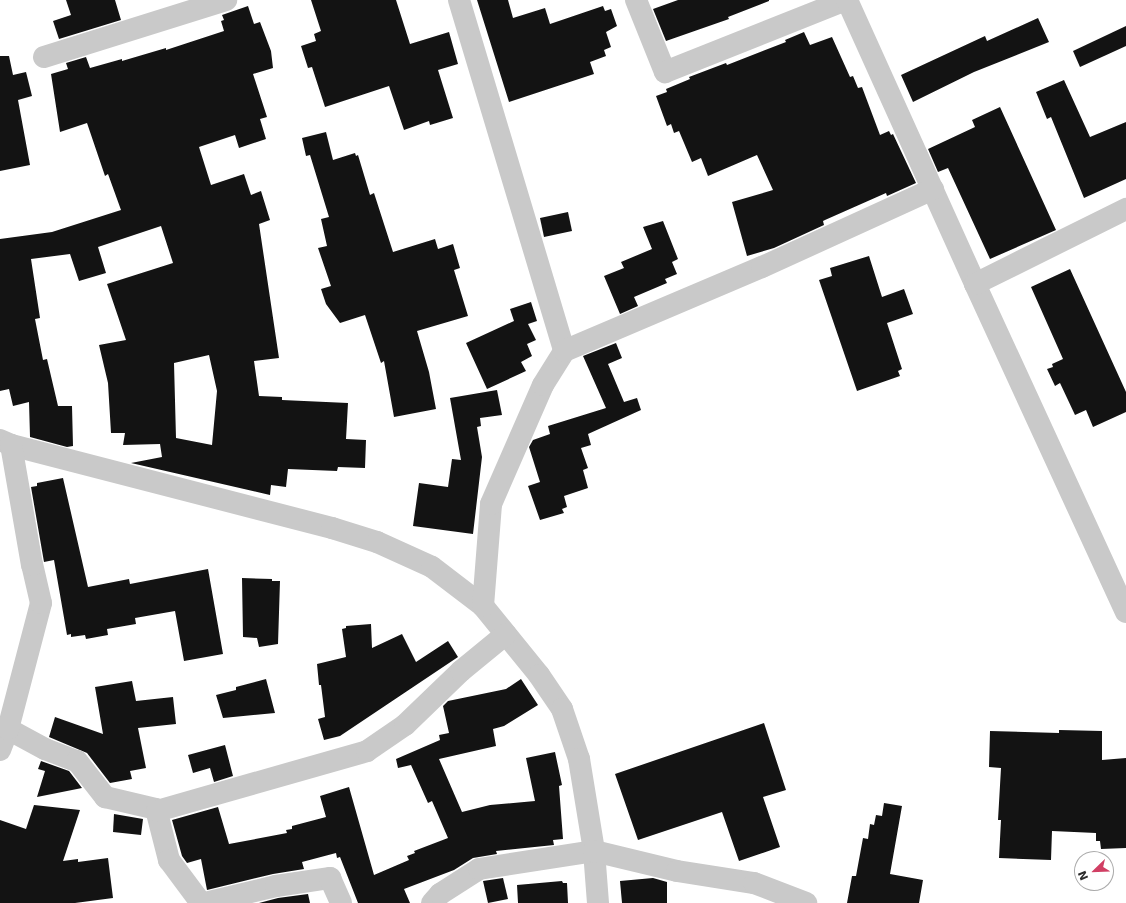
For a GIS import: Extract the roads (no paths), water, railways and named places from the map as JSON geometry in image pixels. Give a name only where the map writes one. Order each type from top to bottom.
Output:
[{"type":"street","points":[[44,57],[226,0]]},
{"type":"street","points":[[459,0],[564,351]]},
{"type":"street","points":[[636,0],[665,72],[847,0],[975,284],[1126,612]]},
{"type":"street","points":[[483,606],[491,504],[543,385],[564,351],[762,266],[933,189]]},
{"type":"street","points":[[975,284],[1126,209]]},
{"type":"street","points":[[0,750],[4,729],[42,604],[5,443],[332,528],[377,542],[432,567],[483,606],[539,675],[562,709],[579,759],[594,851],[598,903]]},
{"type":"street","points":[[157,811],[367,750],[405,725],[461,671],[506,634]]},
{"type":"street","points":[[4,729],[45,749],[77,761],[105,797],[156,809],[169,860],[201,903]]},
{"type":"street","points":[[432,903],[440,894],[479,869],[594,851],[677,871],[754,883],[806,903]]},
{"type":"street","points":[[205,903],[276,886],[330,878],[341,903]]}]
